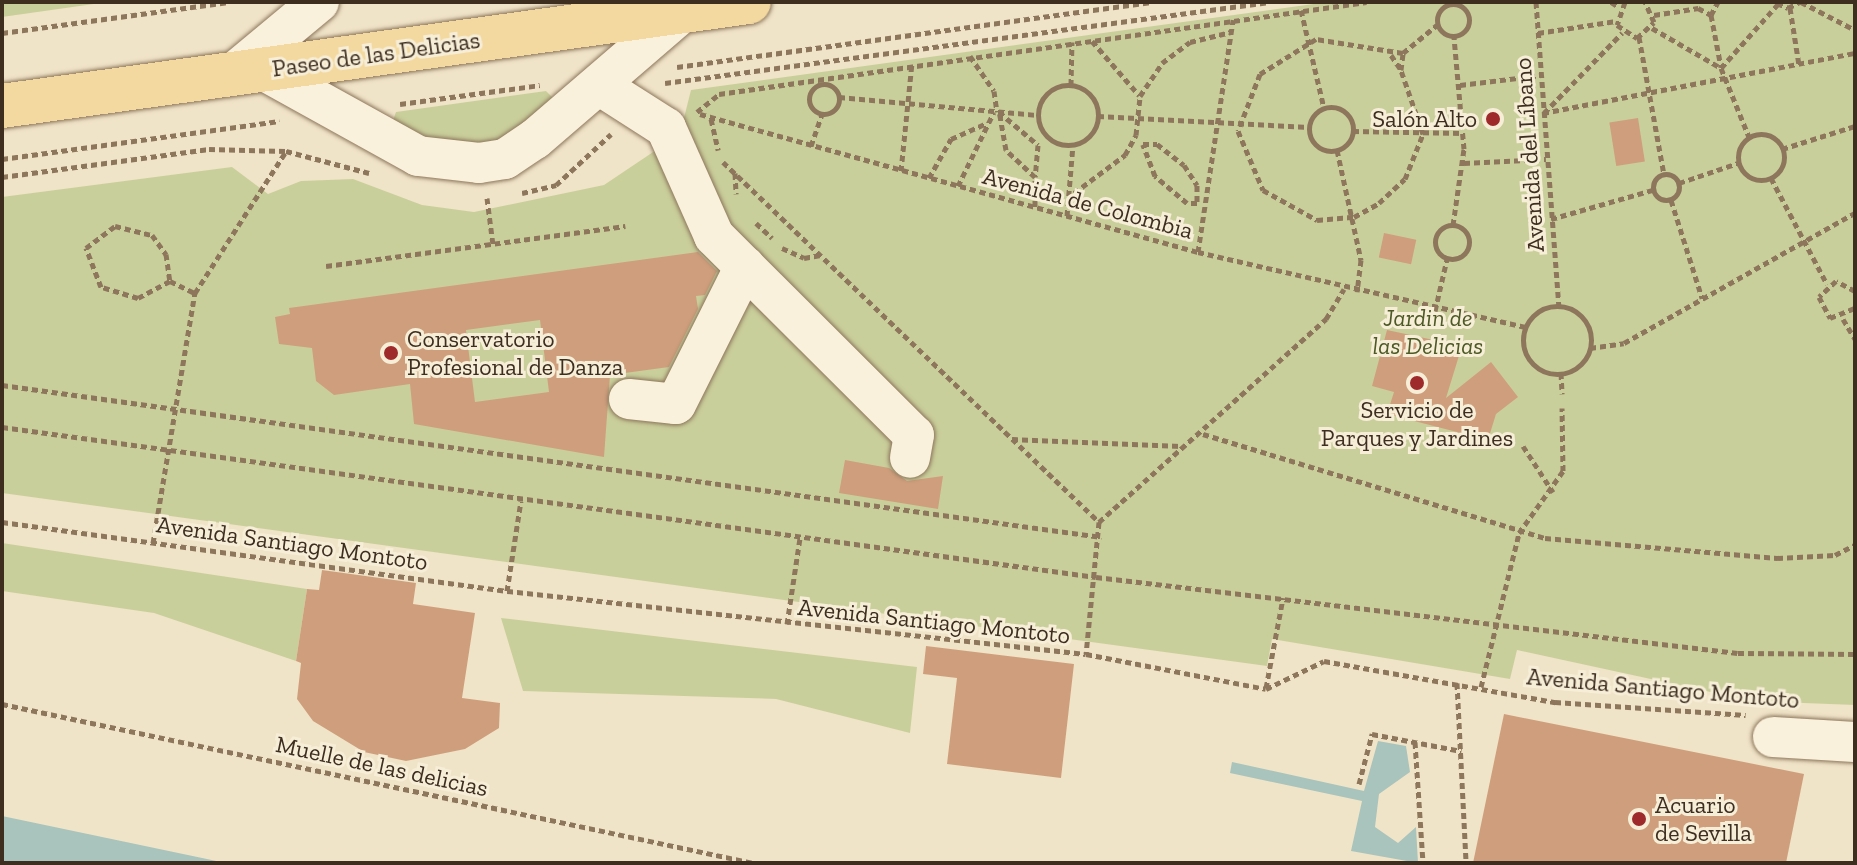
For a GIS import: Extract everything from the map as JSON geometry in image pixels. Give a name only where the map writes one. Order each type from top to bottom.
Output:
[{"type":"main road","name":"Paseo de las Delicias","points":[[2,106],[667,8],[749,2]]},
{"type":"lane","points":[[319,2],[247,72],[418,156],[450,164],[505,159],[602,87],[667,8]]},
{"type":"lane","points":[[602,87],[666,128],[714,236],[914,435],[910,458]]},
{"type":"lane","points":[[629,399],[676,404],[745,266]]},
{"type":"lane","points":[[1766,726],[1855,742]]},
{"type":"path","points":[[2,33],[227,2]]},
{"type":"path","points":[[661,69],[1152,2]]},
{"type":"path","points":[[697,113],[719,94],[912,63],[1367,2]]},
{"type":"path","name":"Avenida del Líbano","points":[[1536,2],[1559,306]]},
{"type":"path","points":[[1611,2],[1622,4],[1616,21],[1622,33]]},
{"type":"path","points":[[1711,15],[1720,2]]},
{"type":"path","points":[[1721,68],[1777,3],[1790,8],[1801,2],[1855,30]]},
{"type":"path","points":[[1391,55],[1401,70],[1423,134],[1405,179],[1354,217],[1301,217],[1274,199],[1249,169],[1240,122],[1260,74],[1305,42],[1349,40],[1391,55],[1403,53],[1437,25],[1449,3],[1469,18],[1454,36],[1464,163],[1453,225],[1435,236],[1435,248],[1447,259],[1459,258],[1469,245],[1453,225]]},
{"type":"path","points":[[1622,33],[1639,37],[1652,28],[1654,15],[1648,3]]},
{"type":"path","points":[[1654,15],[1699,5],[1711,15],[1721,68],[1749,137],[1738,163],[1679,183],[1671,200],[1702,298]]},
{"type":"path","points":[[1790,8],[1799,65]]},
{"type":"path","points":[[1301,10],[1305,42],[1324,108]]},
{"type":"path","points":[[1198,252],[1233,20]]},
{"type":"path","points":[[1538,33],[1616,21]]},
{"type":"path","points":[[1437,25],[1454,36]]},
{"type":"path","points":[[1652,28],[1721,68]]},
{"type":"path","points":[[1074,193],[1114,167],[1136,135],[1140,96],[1180,49],[1231,32]]},
{"type":"path","points":[[1543,113],[1622,33]]},
{"type":"path","points":[[1551,219],[1653,190],[1664,174],[1639,37]]},
{"type":"path","points":[[1092,41],[1140,96]]},
{"type":"path","points":[[1071,85],[1072,42]]},
{"type":"path","points":[[1401,70],[1403,53]]},
{"type":"path","points":[[1543,113],[1855,53]]},
{"type":"path","points":[[970,56],[994,91],[1006,150],[1035,177]]},
{"type":"path","points":[[901,171],[912,105],[912,63]]},
{"type":"path","points":[[1460,85],[1541,75]]},
{"type":"path","points":[[821,80],[839,97],[1038,115]]},
{"type":"path","points":[[821,80],[809,99],[822,114]]},
{"type":"path","points":[[387,106],[558,83]]},
{"type":"path","points":[[1071,85],[1092,97],[1098,116],[1091,135],[1073,145],[1044,133],[1038,115],[1049,91],[1071,85]]},
{"type":"path","points":[[811,146],[822,114],[839,97]]},
{"type":"path","points":[[1309,127],[1324,108]]},
{"type":"path","points":[[1324,108],[1344,111],[1353,131]]},
{"type":"path","name":"Avenida de Colombia","points":[[687,109],[711,119],[1198,252],[1435,311],[1526,327]]},
{"type":"path","points":[[929,178],[951,139],[985,124],[997,112]]},
{"type":"path","points":[[997,112],[1034,140],[1040,155],[1035,177],[1035,207]]},
{"type":"path","points":[[1098,116],[1309,127]]},
{"type":"path","points":[[2,159],[297,118]]},
{"type":"path","points":[[711,119],[720,160],[1099,522],[1102,537],[1086,654]]},
{"type":"path","points":[[958,186],[985,124]]},
{"type":"path","points":[[1782,149],[1855,126]]},
{"type":"path","points":[[1309,127],[1319,148],[1337,150]]},
{"type":"path","points":[[1353,131],[1463,133]]},
{"type":"path","points":[[1337,150],[1353,131]]},
{"type":"path","points":[[1034,140],[1044,133]]},
{"type":"path","points":[[1136,135],[1143,144],[1155,176],[1187,203],[1197,203],[1205,211]]},
{"type":"path","points":[[1749,137],[1767,135],[1782,149],[1782,166],[1771,178]]},
{"type":"path","points":[[1143,144],[1157,144],[1184,165],[1197,185],[1197,203]]},
{"type":"path","points":[[1067,216],[1074,193],[1073,145]]},
{"type":"path","points":[[1337,150],[1354,217],[1357,292]]},
{"type":"path","points":[[153,543],[166,451],[195,293],[286,151]]},
{"type":"path","points":[[1464,163],[1546,159]]},
{"type":"path","points":[[1738,163],[1750,177],[1771,178]]},
{"type":"path","points":[[735,173],[736,205]]},
{"type":"path","points":[[1664,174],[1679,183]]},
{"type":"path","points":[[1771,178],[1827,284],[1821,309],[1843,319],[1855,339]]},
{"type":"path","points":[[1653,190],[1671,200]]},
{"type":"path","points":[[488,201],[493,245]]},
{"type":"path","points":[[745,213],[783,250],[822,255]]},
{"type":"path","points":[[1590,348],[1580,315],[1559,306],[1539,311],[1526,327],[1529,361],[1561,373],[1579,365],[1590,348],[1624,343],[1855,213]]},
{"type":"path","points":[[115,226],[141,229],[166,254],[170,281],[138,298],[111,296],[92,277],[86,248],[115,226]]},
{"type":"path","points":[[326,266],[625,226]]},
{"type":"path","points":[[1435,311],[1447,259]]},
{"type":"path","points":[[170,281],[195,293]]},
{"type":"path","points":[[1827,284],[1843,282],[1855,290]]},
{"type":"path","points":[[1099,522],[1182,446],[1203,434],[1326,319],[1344,289]]},
{"type":"path","points":[[1843,319],[1855,308]]},
{"type":"path","points":[[1561,373],[1562,394]]},
{"type":"path","points":[[2,385],[174,413],[1102,537]]},
{"type":"path","points":[[1481,687],[1493,625],[1519,533],[1553,492],[1566,449],[1562,408]]},
{"type":"path","points":[[2,427],[521,501],[1096,577],[1806,659],[1855,654]]},
{"type":"path","points":[[1203,434],[1519,533],[1777,558],[1835,555],[1855,545]]},
{"type":"path","points":[[1012,439],[1182,446]]},
{"type":"path","points":[[1523,446],[1553,492]]},
{"type":"path","points":[[507,591],[521,501]]},
{"type":"path","name":"Avenida Santiago Montoto","points":[[2,522],[507,591],[787,624],[1086,654],[1266,689],[1324,661],[1555,702],[1766,726]]},
{"type":"path","points":[[787,624],[800,538]]},
{"type":"path","points":[[1266,689],[1283,598]]},
{"type":"path","points":[[1457,683],[1466,859]]},
{"type":"path","name":"Muelle de las delicias","points":[[2,704],[754,863]]},
{"type":"path","points":[[1359,784],[1372,734],[1461,751]]},
{"type":"path","points":[[1415,742],[1423,863]]},
{"type":"green space","points":[[2,2],[108,2],[2,17]]},
{"type":"green space","name":"Jardin de las Delicias","points":[[1328,2],[1855,2],[1855,705],[1752,701],[1517,650],[1510,679],[1272,639],[1267,666],[2,493],[2,197],[232,167],[268,194],[301,181],[353,179],[422,205],[474,212],[604,185],[680,134],[691,90]]},
{"type":"green space","points":[[546,91],[555,100],[504,142],[449,149],[392,123],[396,112]]},
{"type":"green space","points":[[2,543],[307,589],[296,661],[154,613],[2,591]]},
{"type":"green space","points":[[501,618],[917,667],[910,733],[776,699],[523,691]]},
{"type":"water","points":[[1378,741],[1406,746],[1410,772],[1379,794],[1375,827],[1398,843],[1416,827],[1418,863],[1351,851],[1362,801],[1230,773],[1232,762],[1364,791]]},
{"type":"water","points":[[2,816],[226,863],[2,863]]},
{"type":"building","points":[[1638,118],[1645,161],[1616,166],[1609,123]]},
{"type":"building","points":[[1384,233],[1416,240],[1411,264],[1379,257]]},
{"type":"building","name":"Conservatorio Profesional de Danza","points":[[698,252],[717,271],[705,295],[696,296],[698,309],[669,367],[610,375],[604,457],[414,424],[410,384],[334,395],[316,381],[312,348],[279,344],[275,317],[290,314],[289,308]],"holes":[[[540,320],[549,392],[475,402],[466,330]]]},
{"type":"building","name":"Servicio de Parques y Jardines","points":[[1387,330],[1462,346],[1446,398],[1491,362],[1518,397],[1496,414],[1488,440],[1387,414],[1394,392],[1372,386]]},
{"type":"building","points":[[845,460],[889,468],[907,481],[943,476],[938,509],[839,493]]},
{"type":"building","points":[[322,570],[416,583],[413,604],[475,613],[462,698],[500,703],[499,728],[465,749],[406,761],[364,752],[313,721],[297,699],[301,663],[296,661],[307,589],[319,590]]},
{"type":"building","points":[[926,646],[1074,664],[1061,778],[947,764],[957,678],[923,674]]},
{"type":"building","name":"Acuario de Sevilla","points":[[1504,714],[1804,774],[1786,863],[1473,863]]},
{"type":"place","name":"Salón Alto","points":[[1493,119]]},
{"type":"place","name":"Conservatorio Profesional de Danza","points":[[391,353]]},
{"type":"place","name":"Servicio de Parques y Jardines","points":[[1417,383]]},
{"type":"place","name":"Acuario de Sevilla","points":[[1639,819]]}]
